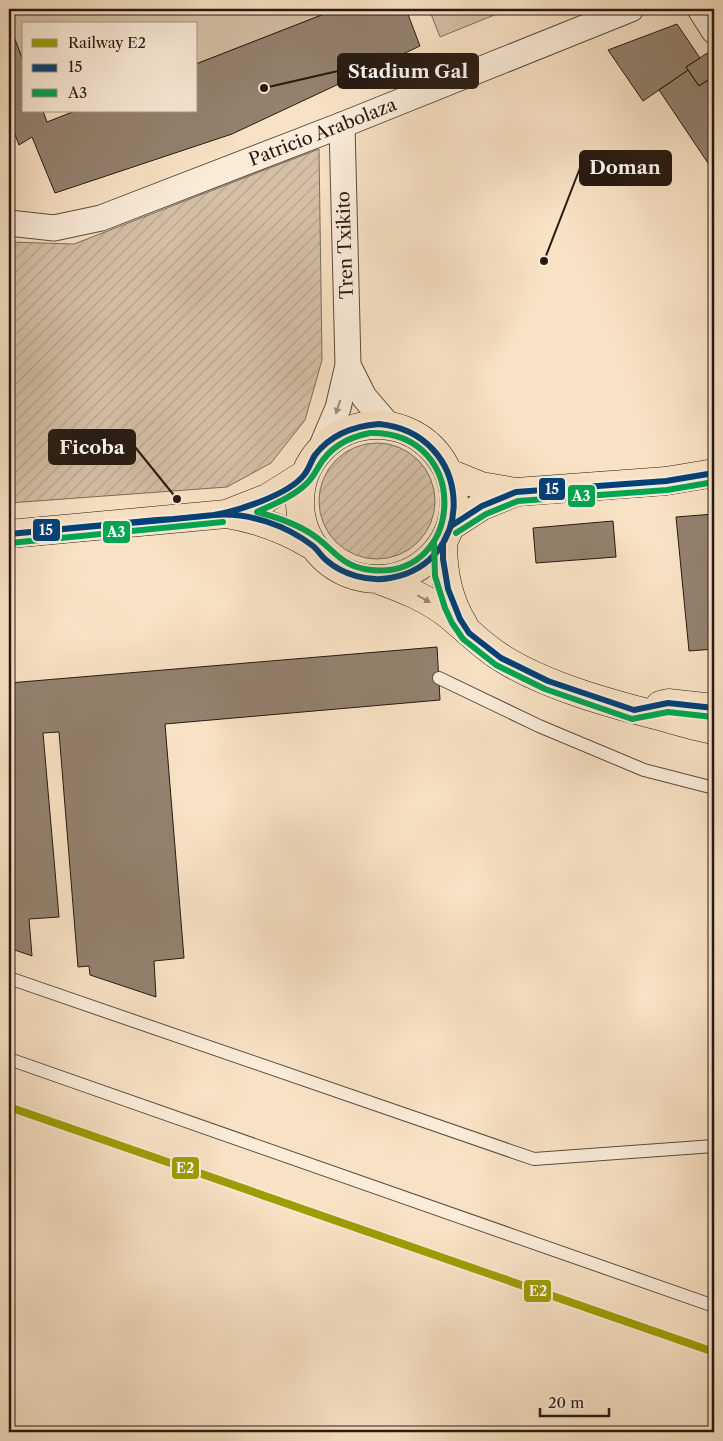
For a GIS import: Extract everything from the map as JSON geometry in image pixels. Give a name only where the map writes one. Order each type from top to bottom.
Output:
[{"type":"main road","points":[[469,633],[460,619],[448,589],[444,569],[447,534],[454,499],[449,473],[439,455],[425,440],[407,430],[388,425],[369,424],[333,437],[311,460],[304,475],[300,493],[300,511],[304,529],[313,546],[326,560],[342,571],[360,578],[380,580],[404,588],[427,600],[449,615],[469,633],[495,653],[520,668],[579,692],[714,730]]},
{"type":"main road","points":[[449,473],[481,486],[516,492],[666,481],[714,473]]},
{"type":"main road","points":[[226,514],[267,498],[304,475]]},
{"type":"main road","points":[[380,580],[398,577],[416,570],[431,558],[447,534],[482,506],[516,492]]},
{"type":"main road","points":[[9,534],[226,514],[272,525],[293,534],[313,546]]},
{"type":"main road","points":[[641,709],[668,704],[714,708]]},
{"type":"street","name":"Patricio Arabolaza","points":[[9,224],[54,228],[100,218],[342,125],[631,9]]},
{"type":"street","points":[[700,9],[714,31]]},
{"type":"street","name":"Tren Txikito","points":[[321,448],[338,408],[348,365],[342,125]]},
{"type":"street","name":"Tren Txikito","points":[[348,365],[364,397],[388,425]]},
{"type":"street","points":[[641,709],[714,719]]},
{"type":"lane","points":[[439,678],[539,726],[644,770],[714,788]]},
{"type":"lane","points":[[9,978],[534,1159],[714,1146]]},
{"type":"lane","points":[[9,1059],[714,1306]]},
{"type":"shaded area","points":[[9,9],[337,9],[198,63],[198,22],[22,22],[22,58],[9,24]]},
{"type":"shaded area","points":[[429,9],[509,9],[440,37]]},
{"type":"shaded area","points":[[319,149],[322,360],[305,420],[271,463],[227,487],[9,503],[9,242],[74,244]]},
{"type":"shaded area","points":[[377,443],[399,448],[418,460],[430,479],[435,501],[430,523],[418,542],[399,554],[377,559],[355,554],[336,542],[324,523],[319,501],[324,479],[336,460],[355,448]]},
{"type":"building","points":[[337,9],[406,9],[420,46],[232,134],[55,193],[32,137],[19,145],[9,119],[9,24],[22,58],[22,112],[43,112],[47,122],[72,112],[198,112],[198,63]]},
{"type":"building","points":[[677,24],[700,58],[686,67],[688,70],[643,101],[608,50]]},
{"type":"building","points":[[712,50],[714,53],[714,76],[699,86],[686,67]]},
{"type":"building","points":[[688,70],[699,86],[714,76],[714,172],[659,90]]},
{"type":"building","points":[[714,514],[714,649],[689,651],[676,517]]},
{"type":"building","points":[[613,521],[616,557],[536,563],[533,528]]},
{"type":"building","points":[[437,647],[440,700],[165,724],[184,958],[154,961],[156,997],[90,975],[89,966],[78,967],[59,732],[43,733],[59,917],[29,919],[32,956],[9,948],[9,683]]},
{"type":"rail line","name":"E2","points":[[9,1107],[714,1352]]},
{"type":"transit line","name":"15","points":[[379,424],[410,433],[433,450],[448,472],[453,498],[451,525],[439,548],[419,567],[390,578],[374,579],[356,576],[340,570],[324,558],[313,546],[279,526],[253,518],[214,515],[249,506],[287,489],[304,475],[315,455],[336,436],[352,429],[379,424]]},
{"type":"transit line","name":"A3","points":[[370,433],[403,439],[427,455],[440,478],[444,504],[439,531],[425,553],[402,567],[371,570],[361,568],[345,562],[321,541],[300,527],[257,512],[300,489],[310,480],[323,459],[334,448],[355,437],[370,433]]},
{"type":"transit line","name":"15","points":[[714,473],[666,481],[516,492],[482,506],[451,526],[443,543],[443,559],[448,589],[460,619],[469,633],[501,658],[548,681],[634,710],[668,703],[714,708]]},
{"type":"transit line","name":"A3","points":[[456,533],[486,514],[518,501],[667,490],[714,482]]},
{"type":"transit line","name":"15","points":[[174,519],[214,515]]},
{"type":"transit line","name":"15","points":[[174,519],[214,515]]},
{"type":"transit line","name":"15","points":[[174,519],[9,534],[157,520],[174,519]]},
{"type":"transit line","name":"A3","points":[[10,543],[223,522]]},
{"type":"transit line","name":"A3","points":[[434,543],[435,576],[452,623],[463,639],[496,665],[545,689],[632,719],[668,712],[713,717]]},
{"type":"place","name":"Stadium Gal","points":[[264,88]]},
{"type":"place","name":"Doman","points":[[544,261]]},
{"type":"place","name":"Ficoba","points":[[177,499]]}]
